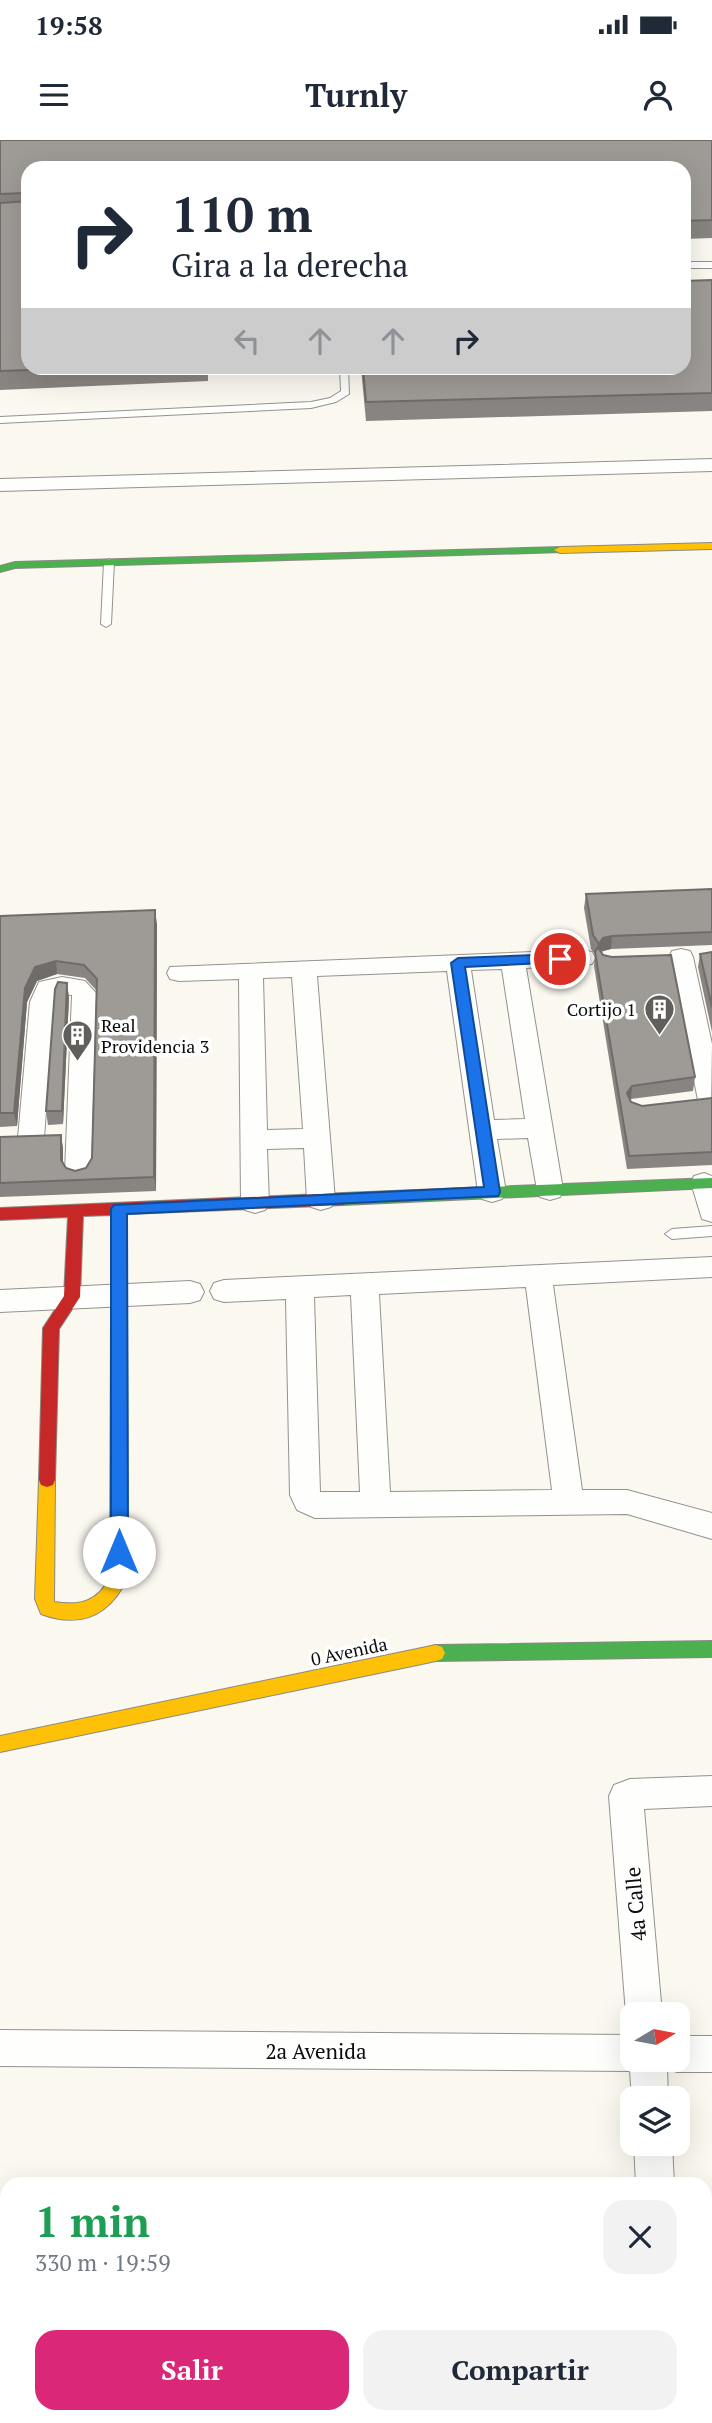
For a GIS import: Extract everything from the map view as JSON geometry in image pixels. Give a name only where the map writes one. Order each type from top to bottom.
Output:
[{"type":"street","points":[[0,485],[712,465]]},
{"type":"street","points":[[0,569],[15,565],[712,546]]},
{"type":"street","points":[[653,958],[691,957],[703,1101]]},
{"type":"street","points":[[179,973],[583,958]]},
{"type":"street","points":[[513,961],[550,1190]]},
{"type":"street","points":[[458,963],[492,1192]]},
{"type":"street","points":[[304,968],[321,1200]]},
{"type":"street","points":[[251,970],[255,1203]]},
{"type":"street","points":[[78,1172],[84,993],[80,988],[70,985],[57,985],[48,988],[42,1002],[21,1138],[79,1136]]},
{"type":"street","points":[[483,1130],[540,1128]]},
{"type":"street","points":[[254,1140],[316,1138]]},
{"type":"street","points":[[0,1214],[708,1183],[712,1212]]},
{"type":"street","points":[[76,1211],[72,1297],[51,1328],[44,1599],[47,1609],[63,1612],[94,1609],[107,1604],[115,1593],[120,1577],[117,1295],[119,1209]]},
{"type":"street","points":[[224,1291],[712,1267]]},
{"type":"street","points":[[538,1275],[569,1503]]},
{"type":"street","points":[[364,1283],[376,1506]]},
{"type":"street","points":[[300,1286],[305,1495],[308,1501],[315,1505],[376,1506],[627,1502],[712,1526]]},
{"type":"street","points":[[0,1301],[190,1292]]},
{"type":"street","name":"0 Avenida","points":[[0,1744],[439,1653],[712,1649]]},
{"type":"street","name":"4a Calle","points":[[643,2002],[628,1794],[712,1791]]},
{"type":"street","name":"2a Avenida","points":[[0,2048],[620,2053]]},
{"type":"street","points":[[690,2054],[712,2054]]},
{"type":"street","points":[[654,2156],[655,2177]]},
{"type":"lane","points":[[691,265],[712,265]]},
{"type":"lane","points":[[0,420],[311,405],[332,400],[346,392],[345,375]]},
{"type":"lane","points":[[106,624],[109,562]]},
{"type":"lane","points":[[672,1234],[712,1231]]},
{"type":"building","points":[[0,140],[712,140],[712,220],[691,221],[691,161],[21,161],[21,193],[0,194]]},
{"type":"building","points":[[21,202],[21,370],[0,371],[0,203]]},
{"type":"building","points":[[712,280],[712,393],[366,402],[364,375],[691,375],[691,281]]},
{"type":"building","points":[[712,889],[712,932],[612,936],[603,938],[599,944],[593,935],[586,894]]},
{"type":"building","points":[[155,910],[154,1177],[0,1183],[0,1137],[61,1135],[61,1160],[66,1168],[75,1171],[86,1168],[92,1158],[97,979],[84,965],[56,961],[35,967],[25,988],[14,1113],[0,1113],[0,916]]},
{"type":"building","points":[[598,947],[603,955],[612,957],[671,955],[695,1077],[632,1086],[627,1093],[631,1102],[642,1106],[712,1098],[712,1152],[629,1156],[595,952]]},
{"type":"building","points":[[712,952],[712,1007],[700,954]]},
{"type":"building","points":[[58,982],[67,983],[62,1111],[46,1111],[55,989]]},
{"type":"traffic: fast","points":[[0,569],[15,565],[560,550]]},
{"type":"traffic: fast","points":[[343,1199],[712,1183]]},
{"type":"traffic: fast","points":[[436,1653],[712,1649]]},
{"type":"traffic: slow","points":[[560,550],[712,546]]},
{"type":"traffic: slow","points":[[47,1480],[44,1599],[47,1609],[91,1609],[107,1598],[119,1577],[119,1316]]},
{"type":"traffic: slow","points":[[0,1744],[436,1653]]},
{"type":"traffic: jam","points":[[0,1214],[343,1199]]},
{"type":"traffic: jam","points":[[119,1209],[119,1316]]},
{"type":"traffic: jam","points":[[47,1480],[51,1328],[72,1297],[76,1211]]},
{"type":"place","name":"Cortijo 1","points":[[659,1036]]},
{"type":"place","name":"Real Providencia 3","points":[[78,1062]]},
{"type":"route","points":[[119,1552],[119,1209],[492,1192],[458,963],[560,959]]}]
